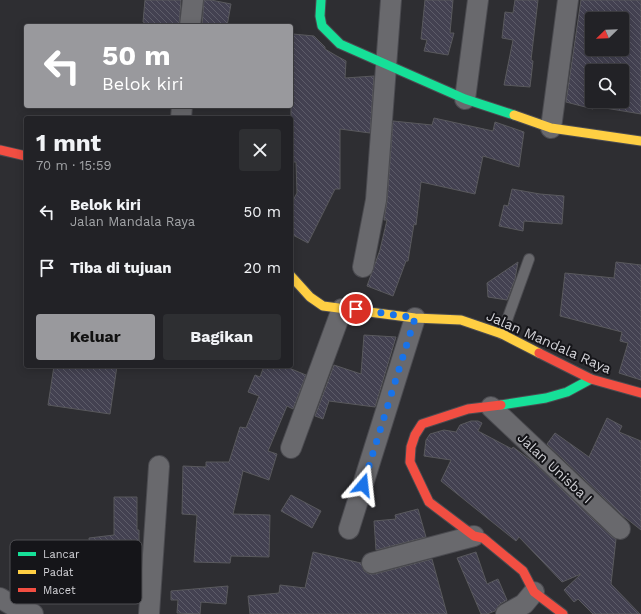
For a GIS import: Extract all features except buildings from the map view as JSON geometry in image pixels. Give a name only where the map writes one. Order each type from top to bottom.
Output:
[{"type":"street","points":[[190,24],[192,0]]},
{"type":"street","points":[[321,0],[320,16],[322,26],[340,44],[386,65],[465,99],[551,128],[641,141]]},
{"type":"street","points":[[363,268],[376,200],[391,0]]},
{"type":"street","points":[[465,99],[478,0]]},
{"type":"street","points":[[551,128],[568,0]]},
{"type":"street","points":[[0,150],[24,156]]},
{"type":"street","name":"Jalan Mandala Raya","points":[[293,278],[310,297],[323,306],[342,309],[356,309],[415,318],[461,320],[502,334],[591,379],[641,393]]},
{"type":"street","points":[[291,448],[342,309]]},
{"type":"street","points":[[349,529],[415,318]]},
{"type":"street","points":[[563,614],[534,592],[523,571],[483,538],[474,536],[429,502],[410,462],[411,448],[415,435],[422,424],[468,409],[491,407],[553,396],[567,392],[591,379]]},
{"type":"street","name":"Jalan Unisba I","points":[[491,407],[620,528]]},
{"type":"street","points":[[149,614],[159,466]]},
{"type":"street","points":[[372,563],[474,536]]},
{"type":"street","points":[[506,614],[524,604],[534,592]]},
{"type":"street","points":[[0,598],[10,604]]},
{"type":"street","points":[[10,604],[22,611],[33,614]]},
{"type":"lane","points":[[502,334],[529,259]]},
{"type":"traffic: fast","points":[[321,0],[320,16],[322,26],[340,44],[465,99],[514,115]]},
{"type":"traffic: fast","points":[[501,405],[546,398],[567,392],[591,379]]},
{"type":"traffic: slow","points":[[514,115],[551,128],[641,141]]},
{"type":"traffic: slow","points":[[293,278],[310,297],[323,306],[415,318],[461,320],[502,334],[539,353]]},
{"type":"traffic: jam","points":[[0,150],[24,156]]},
{"type":"traffic: jam","points":[[539,353],[591,379],[641,393]]},
{"type":"traffic: jam","points":[[501,405],[468,409],[422,424],[415,435],[411,447],[410,462],[429,502],[474,536],[483,538],[523,571],[534,592],[563,614]]},
{"type":"route","points":[[356,309],[415,318],[363,485]]}]
